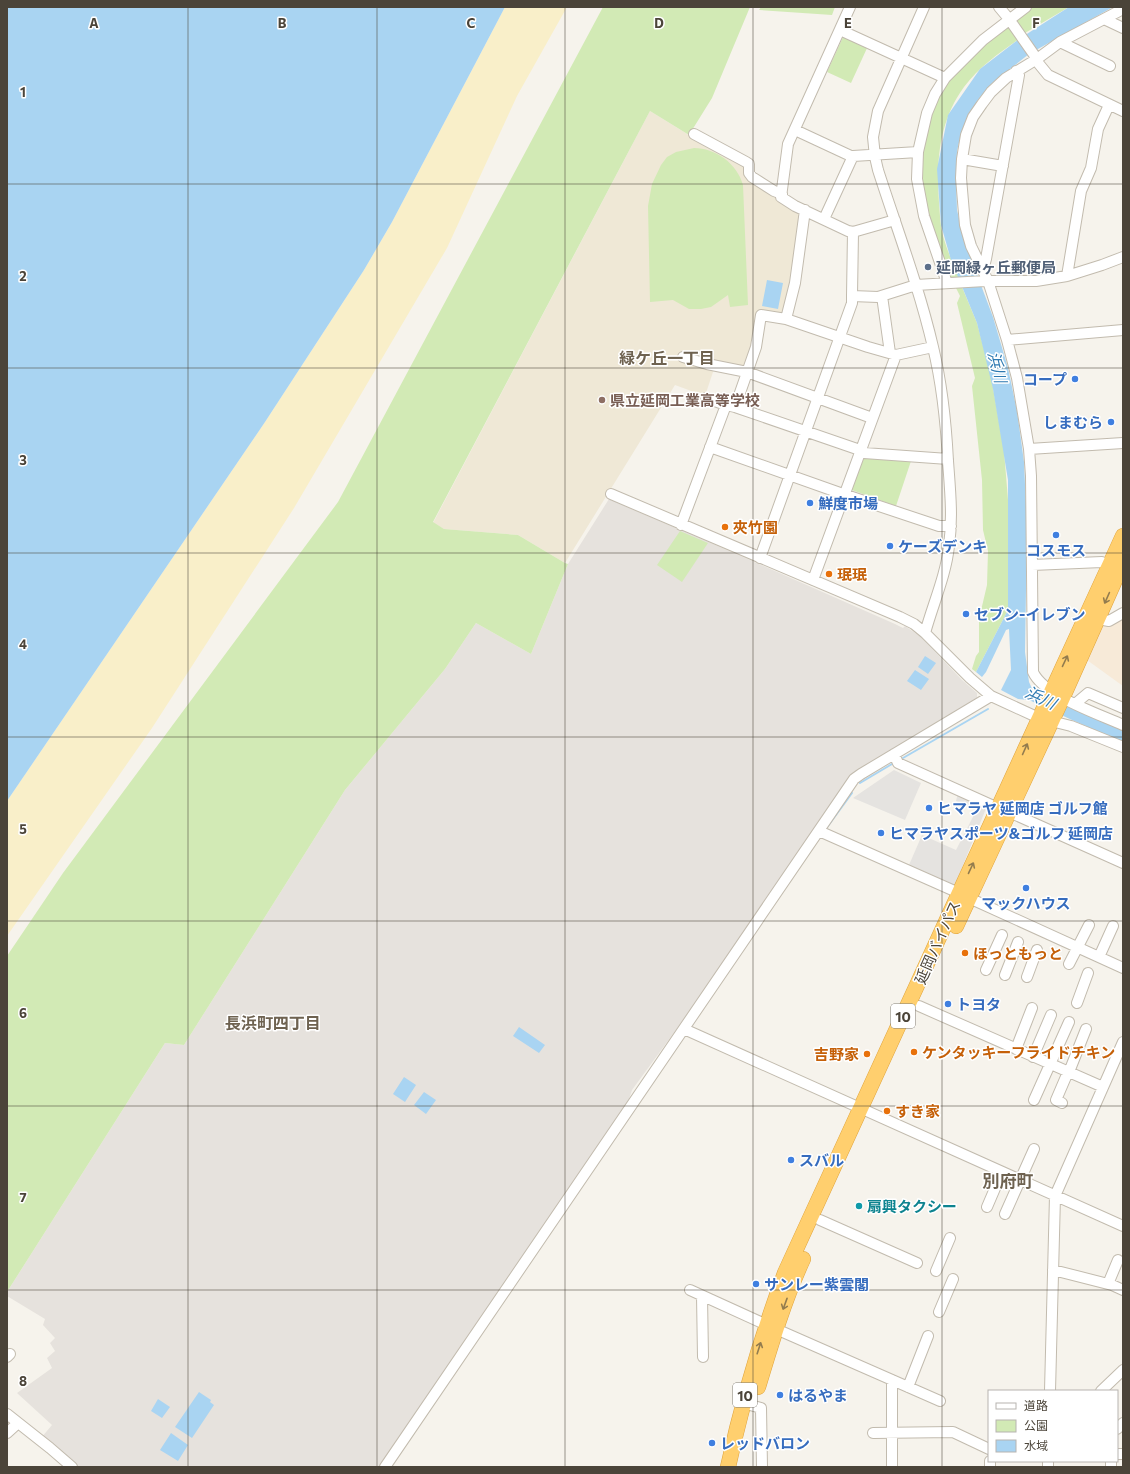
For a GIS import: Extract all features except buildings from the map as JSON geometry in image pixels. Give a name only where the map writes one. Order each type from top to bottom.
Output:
[{"type":"highway","name":"延岡バイパス","points":[[771,1327],[820,1220],[865,1111],[964,896],[1054,706],[1098,619],[1123,536]]},
{"type":"highway","name":"延岡バイパス","points":[[1054,706],[1115,566]]},
{"type":"highway","name":"延岡バイパス","points":[[728,1467],[771,1327],[785,1273],[919,1006],[964,896]]},
{"type":"highway","name":"延岡バイパス","points":[[739,1467],[748,1405]]},
{"type":"street","points":[[850,7],[788,144],[781,198],[824,220],[853,232],[895,220]]},
{"type":"street","points":[[924,7],[900,58],[878,111],[873,137],[874,154],[878,170],[916,285],[933,347],[943,400],[950,490],[951,526],[946,565],[925,633]]},
{"type":"street","points":[[1000,7],[1048,75],[1123,111]]},
{"type":"street","points":[[951,283],[924,216],[917,179],[918,152],[927,114],[935,94],[946,78],[983,40],[1026,7]]},
{"type":"street","points":[[1123,9],[1060,42],[1006,78],[991,92],[974,117],[966,135],[962,159],[962,192],[965,225],[971,246],[983,270],[1007,340],[1017,378],[1029,449],[1031,476],[1033,672],[1036,680],[1054,706],[1071,726],[1123,747]]},
{"type":"street","points":[[1104,18],[1123,28]]},
{"type":"street","points":[[840,30],[946,78]]},
{"type":"street","points":[[1060,42],[1110,66]]},
{"type":"street","points":[[983,270],[1019,75],[1016,71]]},
{"type":"street","points":[[1067,276],[1081,191],[1091,168],[1098,129],[1109,105]]},
{"type":"street","points":[[795,130],[853,157],[874,154],[918,152]]},
{"type":"street","points":[[694,134],[749,164],[752,177],[774,191],[782,194]]},
{"type":"street","points":[[824,220],[853,157]]},
{"type":"street","points":[[962,159],[1003,166]]},
{"type":"street","points":[[786,319],[795,283],[804,210]]},
{"type":"street","points":[[760,558],[852,303],[853,232]]},
{"type":"street","points":[[852,296],[878,297],[916,285],[987,281],[1036,281],[1067,276],[1123,257]]},
{"type":"street","points":[[813,580],[860,452],[893,354],[882,296]]},
{"type":"street","points":[[681,525],[710,447],[747,372],[756,347],[761,315],[786,319],[840,338],[893,354],[933,347]]},
{"type":"street","points":[[1007,340],[1123,330]]},
{"type":"street","points":[[682,357],[747,372],[872,418]]},
{"type":"street","points":[[706,398],[857,449],[864,454],[948,459]]},
{"type":"street","points":[[1029,449],[1123,443]]},
{"type":"street","points":[[710,447],[939,526],[951,526]]},
{"type":"street","points":[[611,494],[914,624],[991,696],[1054,706],[1123,725]]},
{"type":"street","points":[[1032,565],[1115,566]]},
{"type":"street","points":[[1098,619],[1109,621],[1123,613]]},
{"type":"street","points":[[1054,706],[1088,693],[1123,708]]},
{"type":"street","points":[[385,1467],[854,779],[991,696]]},
{"type":"street","points":[[894,754],[898,763],[1123,863]]},
{"type":"street","points":[[819,831],[1123,968]]},
{"type":"street","points":[[1099,957],[1113,926]]},
{"type":"street","points":[[1069,964],[1078,948],[1083,930]]},
{"type":"street","points":[[986,970],[1002,934]]},
{"type":"street","points":[[1006,975],[1018,942]]},
{"type":"street","points":[[1027,977],[1037,950]]},
{"type":"street","points":[[1077,1003],[1088,973]]},
{"type":"street","points":[[919,1006],[1103,1087]]},
{"type":"street","points":[[1016,1049],[1032,1008]]},
{"type":"street","points":[[1033,1057],[1051,1015]]},
{"type":"street","points":[[1034,1100],[1069,1022]]},
{"type":"street","points":[[684,1029],[1123,1226]]},
{"type":"street","points":[[1062,1103],[1056,1100],[1086,1029]]},
{"type":"street","points":[[1050,1390],[1055,1196],[1103,1087],[1120,1058],[1123,1042]]},
{"type":"street","points":[[1005,1214],[1034,1149]]},
{"type":"street","points":[[987,1207],[1002,1172]]},
{"type":"street","points":[[820,1220],[917,1263]]},
{"type":"street","points":[[936,1271],[950,1238]]},
{"type":"street","points":[[1108,1284],[1118,1260]]},
{"type":"street","points":[[1053,1270],[1108,1284],[1123,1290]]},
{"type":"street","points":[[939,1312],[953,1279]]},
{"type":"street","points":[[690,1290],[940,1401]]},
{"type":"street","points":[[702,1296],[702,1357]]},
{"type":"street","points":[[908,1387],[928,1336]]},
{"type":"street","points":[[1102,1390],[1123,1370]]},
{"type":"street","points":[[892,1380],[892,1467]]},
{"type":"street","points":[[748,1405],[761,1408],[762,1467]]},
{"type":"street","points":[[7,1414],[72,1467]]},
{"type":"street","points":[[7,1433],[18,1423]]},
{"type":"street","points":[[873,1433],[953,1432],[988,1449]]},
{"type":"shaded area","points":[[650,111],[705,145],[743,166],[746,177],[800,212],[791,283],[784,314],[757,311],[745,369],[716,363],[705,396],[675,385],[565,563],[518,535],[444,529],[433,523]]},
{"type":"shaded area","points":[[609,499],[903,628],[905,626],[921,637],[962,680],[977,693],[977,702],[859,770],[714,978],[632,1090],[629,1099],[540,1234],[380,1467],[74,1467],[41,1438],[52,1425],[17,1393],[52,1368],[47,1358],[55,1351],[50,1343],[55,1338],[43,1325],[45,1319],[7,1296],[7,1292],[165,1043],[184,1045],[345,790],[445,669],[476,623],[531,654],[568,564]]},
{"type":"shaded area","points":[[1123,614],[1123,686],[1087,660],[1099,628]]},
{"type":"shaded area","points":[[894,770],[921,783],[905,820],[853,798]]},
{"type":"shaded area","points":[[958,793],[987,806],[955,885],[909,865],[922,835],[956,850],[976,811],[956,801]]},
{"type":"green space","points":[[603,7],[750,7],[712,98],[689,135],[650,111],[433,522],[444,529],[518,535],[568,564],[531,654],[476,623],[445,669],[345,790],[184,1045],[165,1043],[7,1292],[7,956],[63,873],[338,502]]},
{"type":"green space","points":[[761,7],[835,7],[832,15],[759,10]]},
{"type":"green space","points":[[1032,7],[1069,7],[1025,33],[1014,18]]},
{"type":"green space","points":[[1006,27],[1010,28],[1019,39],[983,67],[964,87],[949,114],[941,142],[938,172],[940,220],[942,232],[950,257],[959,278],[954,279],[947,276],[932,230],[920,169],[930,115],[938,95],[948,80],[980,48]]},
{"type":"green space","points":[[844,35],[868,46],[851,83],[827,72]]},
{"type":"green space","points":[[694,148],[710,151],[724,158],[736,170],[743,185],[748,305],[730,307],[728,295],[711,307],[701,309],[689,309],[673,300],[650,302],[648,206],[652,184],[661,165],[667,157],[676,152]]},
{"type":"green space","points":[[962,287],[977,323],[991,376],[1004,451],[1009,512],[1008,610],[976,672],[972,669],[976,656],[979,652],[979,619],[987,585],[988,551],[983,530],[982,480],[972,386],[975,378],[957,303],[960,296],[956,288]]},
{"type":"green space","points":[[865,457],[911,461],[896,506],[849,489],[861,458]]},
{"type":"green space","points":[[680,531],[708,543],[682,582],[657,565]]},
{"type":"sand","points":[[505,7],[567,7],[517,96],[447,248],[294,508],[152,728],[7,936],[7,801],[265,422],[364,270],[392,222]]},
{"type":"water","points":[[7,7],[505,7],[392,222],[364,270],[265,422],[7,801]]},
{"type":"water","name":"浜川","points":[[1069,7],[1113,7],[1029,54],[991,84],[977,101],[961,134],[957,151],[957,210],[964,240],[993,317],[1008,368],[1017,411],[1024,462],[1027,528],[1025,652],[1029,682],[1034,693],[1123,728],[1123,742],[1029,700],[1018,699],[1001,690],[1011,670],[1009,629],[1006,630],[986,672],[982,677],[976,672],[1008,610],[1008,480],[993,389],[977,323],[951,260],[941,225],[937,169],[948,115],[980,69],[1019,39]]},
{"type":"water","points":[[767,280],[783,283],[778,309],[762,306]]},
{"type":"water","points":[[925,656],[936,663],[928,674],[918,667]]},
{"type":"water","points":[[915,670],[929,679],[921,690],[907,681]]},
{"type":"water","points":[[519,1027],[545,1045],[539,1053],[513,1036]]},
{"type":"water","points":[[404,1077],[416,1085],[405,1102],[393,1094]]},
{"type":"water","points":[[424,1092],[436,1100],[426,1114],[414,1105]]},
{"type":"water","points":[[199,1392],[211,1400],[210,1402],[214,1405],[192,1438],[175,1427]]},
{"type":"water","points":[[158,1399],[170,1407],[162,1418],[151,1411]]},
{"type":"water","points":[[171,1433],[188,1445],[178,1461],[160,1450]]},
{"type":"waterway","points":[[903,758],[988,709]]},
{"type":"waterway","points":[[860,783],[892,764]]},
{"type":"waterway","points":[[825,830],[852,793]]},
{"type":"place","name":"延岡緑ヶ丘郵便局","points":[[928,267]]},
{"type":"place","name":"コープ","points":[[1075,379]]},
{"type":"place","name":"県立延岡工業高等学校","points":[[602,400]]},
{"type":"place","name":"しまむら","points":[[1111,422]]},
{"type":"place","name":"鮮度市場","points":[[810,503]]},
{"type":"place","name":"夾竹園","points":[[725,527]]},
{"type":"place","name":"コスモス","points":[[1056,535]]},
{"type":"place","name":"ケーズデンキ","points":[[890,546]]},
{"type":"place","name":"珉珉","points":[[829,574]]},
{"type":"place","name":"セブン-イレブン","points":[[966,614]]},
{"type":"place","name":"ヒマラヤ 延岡店 ゴルフ館","points":[[929,808]]},
{"type":"place","name":"ヒマラヤスポーツ&ゴルフ 延岡店","points":[[881,833]]},
{"type":"place","name":"マックハウス","points":[[1026,888]]},
{"type":"place","name":"ほっともっと","points":[[965,953]]},
{"type":"place","name":"トヨタ","points":[[948,1004]]},
{"type":"place","name":"ケンタッキーフライドチキン","points":[[914,1052]]},
{"type":"place","name":"吉野家","points":[[867,1054]]},
{"type":"place","name":"すき家","points":[[887,1111]]},
{"type":"place","name":"スバル","points":[[791,1160]]},
{"type":"place","name":"扇興タクシー","points":[[859,1206]]},
{"type":"place","name":"サンレー紫雲閣","points":[[756,1284]]},
{"type":"place","name":"はるやま","points":[[780,1395]]},
{"type":"place","name":"レッドバロン","points":[[712,1443]]},
{"type":"district","name":"緑ケ丘一丁目","points":[[667,357]]},
{"type":"district","name":"長浜町四丁目","points":[[273,1022]]},
{"type":"district","name":"別府町","points":[[1008,1180]]}]
